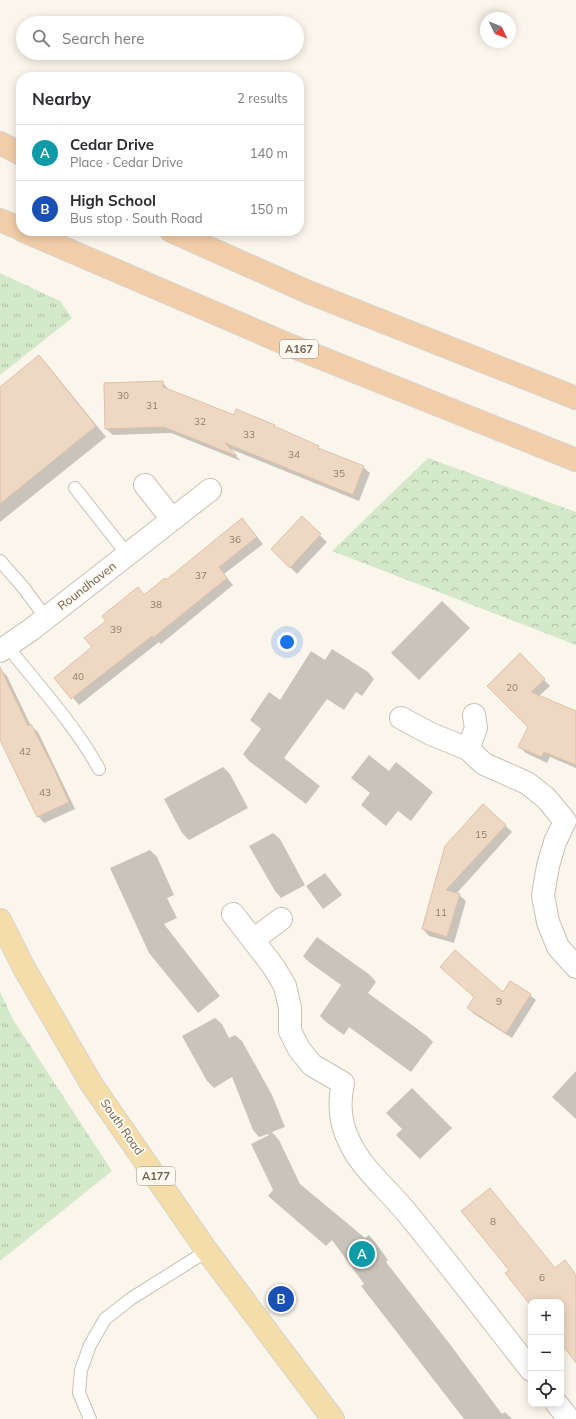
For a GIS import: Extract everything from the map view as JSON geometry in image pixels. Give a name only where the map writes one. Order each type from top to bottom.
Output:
[{"type":"highway","points":[[0,143],[16,151]]},
{"type":"highway","points":[[0,220],[16,228]]},
{"type":"highway","name":"A167","points":[[36,236],[289,345],[576,460]]},
{"type":"highway","points":[[182,236],[308,292],[576,398]]},
{"type":"main road","name":"South Road","points":[[0,920],[24,968],[92,1085],[207,1250],[333,1419]]},
{"type":"street","points":[[145,485],[172,518]]},
{"type":"street","name":"Roundhaven","points":[[4,648],[32,629],[172,518],[210,490]]},
{"type":"street","points":[[468,749],[476,728],[474,715]]},
{"type":"street","points":[[401,718],[431,734],[468,749],[484,764],[527,783],[546,798],[570,821],[553,848],[543,895],[548,922],[558,947],[576,967]]},
{"type":"street","points":[[233,914],[273,966],[285,986],[290,1008],[290,1031],[299,1049],[312,1064],[343,1083],[340,1098],[342,1123],[351,1146],[406,1212],[528,1366]]},
{"type":"street","points":[[254,940],[281,919]]},
{"type":"street","points":[[559,1407],[569,1419]]},
{"type":"lane","points":[[75,488],[127,554]]},
{"type":"lane","points":[[0,561],[23,587],[46,618]]},
{"type":"lane","points":[[4,648],[75,732],[90,752],[99,769]]},
{"type":"lane","points":[[90,1419],[79,1393],[81,1370],[90,1345],[105,1319],[132,1298],[207,1250]]},
{"type":"green space","points":[[0,273],[60,301],[72,318],[0,375]]},
{"type":"green space","points":[[428,458],[576,512],[576,645],[332,551]]},
{"type":"green space","points":[[0,992],[14,1021],[112,1171],[0,1261]]},
{"type":"building","points":[[39,355],[96,426],[0,504],[0,387]]},
{"type":"building","points":[[163,381],[163,387],[234,415],[236,409],[275,425],[274,426],[319,446],[318,448],[364,466],[353,495],[225,443],[237,456],[164,427],[105,429],[104,383]]},
{"type":"building","points":[[302,516],[321,534],[290,568],[271,549]]},
{"type":"building","points":[[242,518],[257,537],[219,567],[227,578],[153,638],[152,636],[71,699],[54,678],[92,647],[84,638],[106,621],[102,616],[138,587],[144,595],[165,578],[166,580]]},
{"type":"building","points":[[520,653],[545,679],[531,692],[576,711],[576,765],[544,752],[541,757],[518,747],[528,727],[487,686]]},
{"type":"building","points":[[0,667],[28,726],[31,724],[69,802],[37,817],[0,740]]},
{"type":"building","points":[[483,804],[506,825],[446,890],[460,894],[447,937],[422,929],[445,846]]},
{"type":"building","points":[[455,950],[503,992],[510,981],[531,994],[506,1033],[467,1008],[474,997],[440,967]]},
{"type":"building","points":[[490,1188],[555,1268],[565,1260],[576,1275],[576,1363],[564,1347],[564,1299],[528,1299],[528,1302],[505,1273],[509,1270],[461,1211]]},
{"type":"place","name":"Cedar Drive","points":[[362,1254]]},
{"type":"place","name":"High School","points":[[281,1299]]}]
